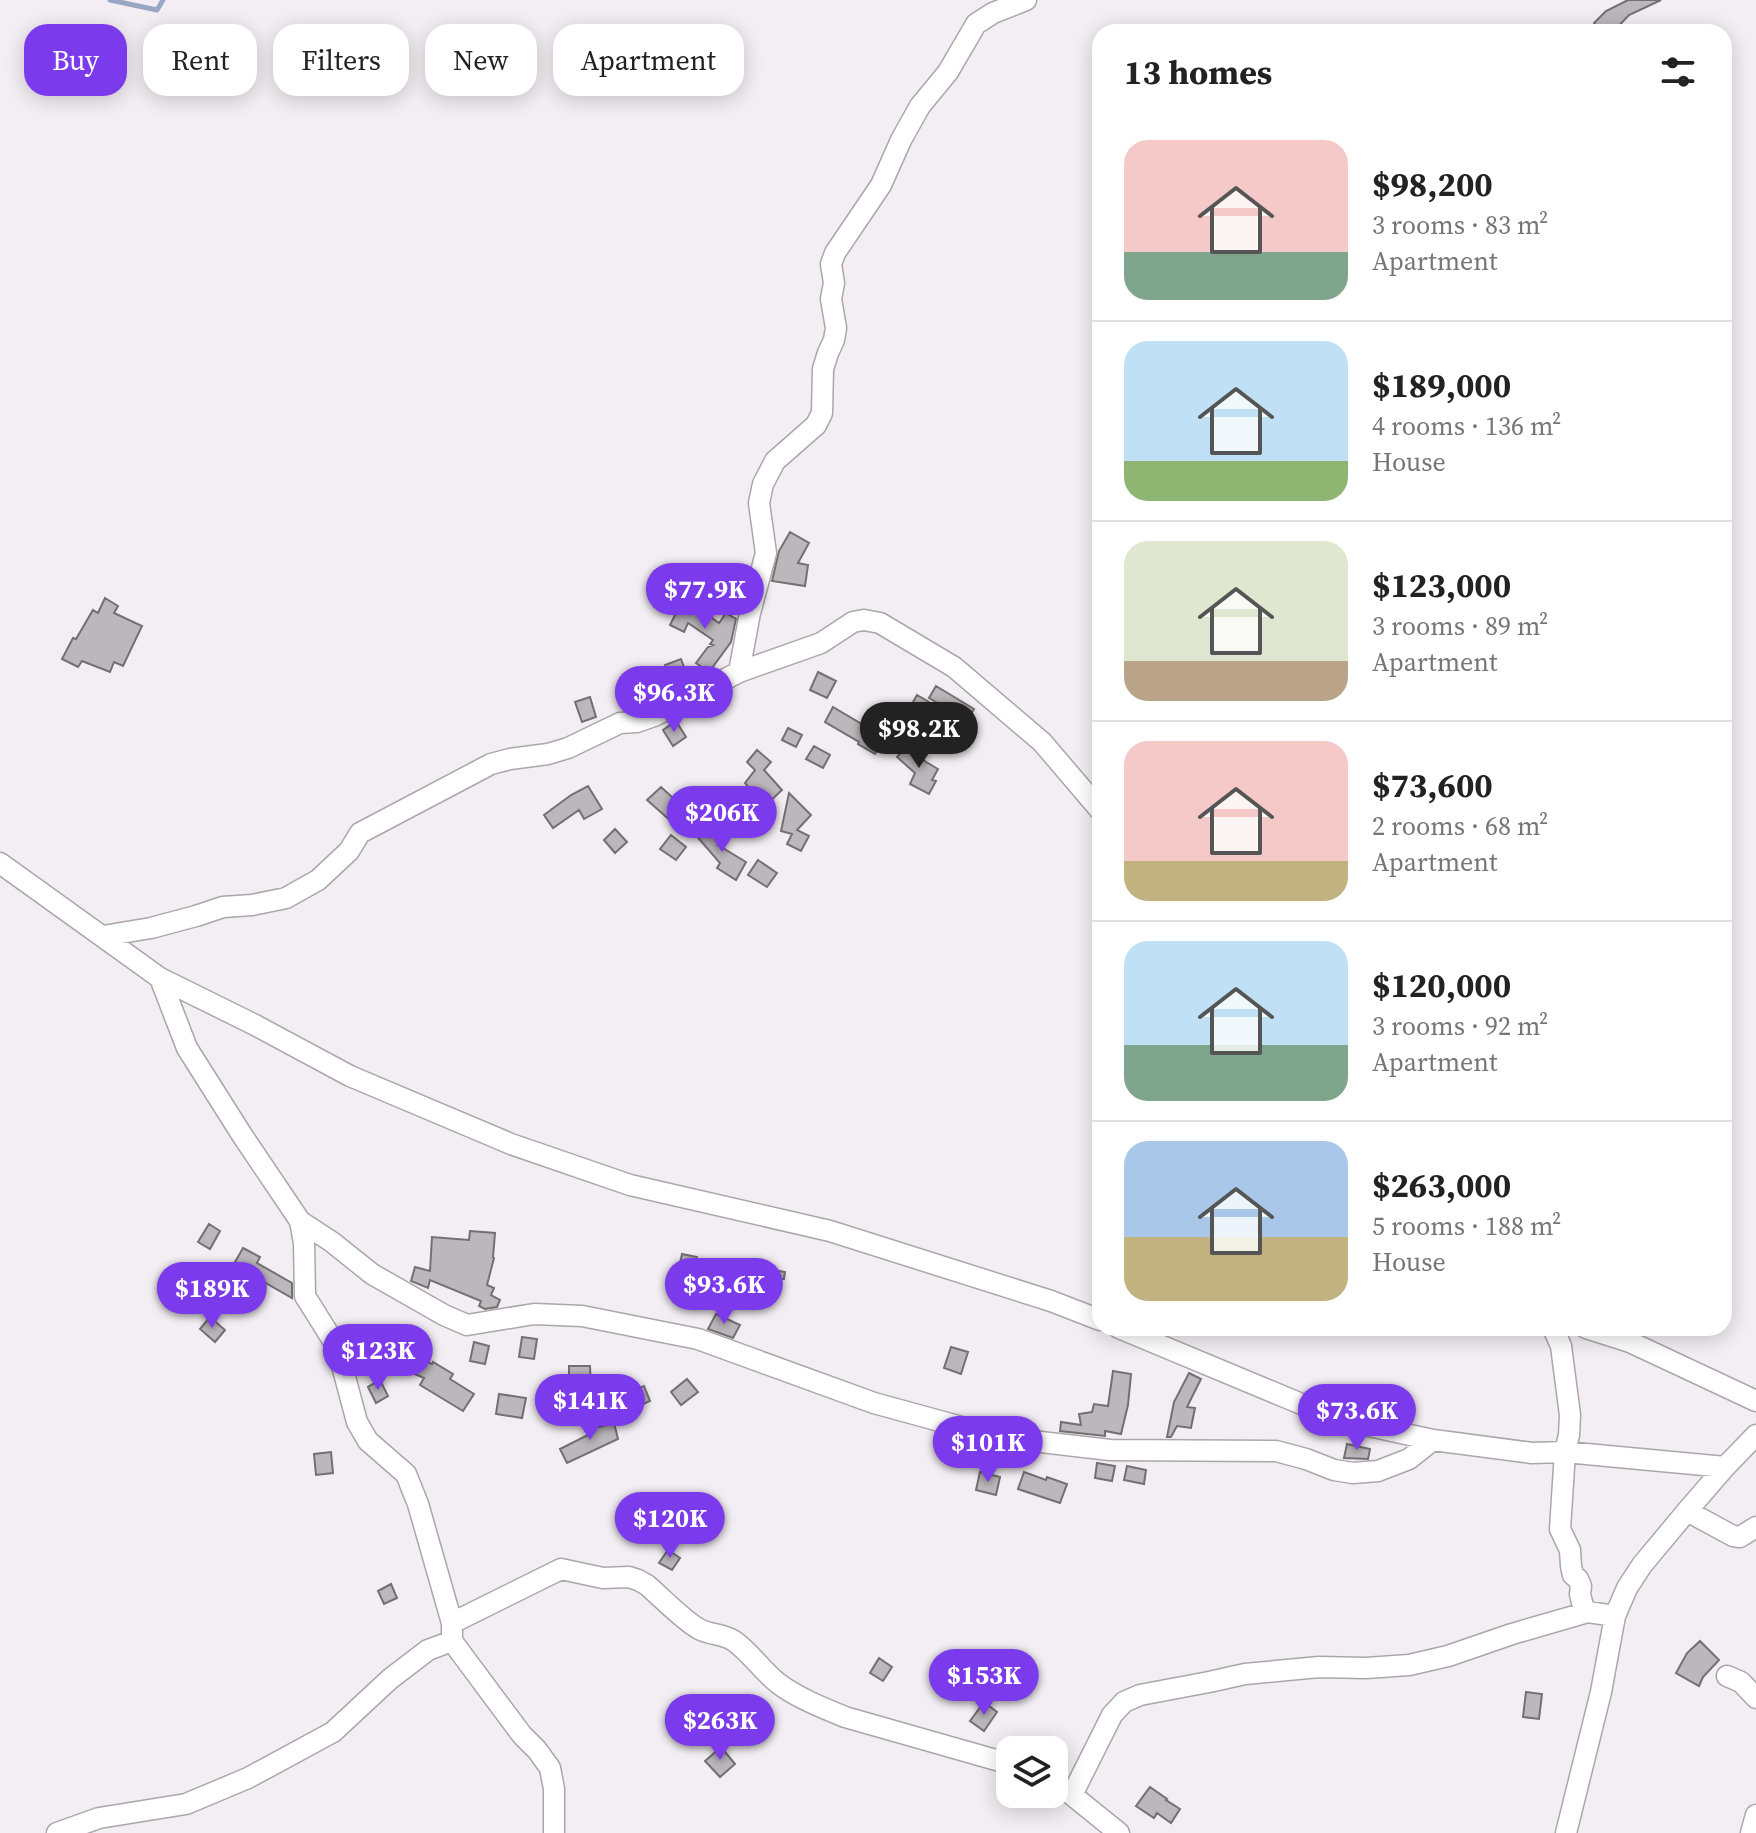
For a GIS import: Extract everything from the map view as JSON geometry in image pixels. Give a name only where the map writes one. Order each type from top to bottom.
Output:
[{"type":"street","points":[[739,672],[766,553],[759,503],[763,484],[775,461],[816,425],[822,413],[823,369],[836,328],[831,299],[834,283],[831,264],[835,253],[881,185],[920,106],[948,72],[976,24],[993,13],[1026,0]]},
{"type":"street","points":[[103,936],[151,928],[223,907],[286,898],[318,880],[349,851],[360,833],[491,764],[548,754],[620,723],[637,722],[654,716],[739,672],[821,643],[853,622],[864,620],[880,623],[954,667],[1042,742],[1092,801]]},
{"type":"street","points":[[0,863],[160,978],[350,1076],[511,1144],[630,1185],[830,1231],[1092,1317]]},
{"type":"street","points":[[160,978],[187,1048],[300,1221],[372,1274],[467,1325],[534,1314],[582,1316],[698,1339],[874,1403],[998,1437],[1110,1450],[1276,1451],[1353,1473],[1378,1471],[1409,1459],[1433,1440]]},
{"type":"street","points":[[300,1221],[304,1243],[305,1296],[337,1347],[357,1422],[368,1441],[406,1474],[418,1504],[452,1632],[522,1735],[550,1768],[554,1789],[554,1833]]},
{"type":"street","points":[[1138,1336],[1351,1422],[1433,1440],[1532,1453],[1565,1452],[1725,1467]]},
{"type":"street","points":[[1557,1336],[1568,1386],[1570,1415],[1560,1529],[1570,1550],[1573,1575],[1581,1586],[1583,1606],[1588,1612]]},
{"type":"street","points":[[1610,1336],[1643,1347],[1756,1401]]},
{"type":"street","points":[[1566,1833],[1601,1692],[1615,1616],[1627,1588],[1687,1511],[1756,1435]]},
{"type":"street","points":[[1687,1511],[1733,1536],[1740,1537],[1756,1527]]},
{"type":"street","points":[[57,1833],[99,1818],[186,1804],[248,1778],[333,1732],[390,1679],[452,1632],[561,1569],[603,1578],[629,1577],[638,1580],[698,1629],[729,1638],[780,1685],[820,1707],[858,1721],[996,1760]]},
{"type":"street","points":[[1072,1795],[1112,1715],[1124,1702],[1140,1695],[1245,1674],[1319,1667],[1409,1665],[1448,1656],[1588,1612],[1615,1616]]},
{"type":"street","points":[[1727,1676],[1741,1682],[1756,1698]]},
{"type":"street","points":[[1068,1792],[1119,1833]]},
{"type":"street","points":[[1751,1833],[1756,1815]]},
{"type":"building","points":[[1628,0],[1661,0],[1629,15],[1621,24],[1595,24],[1606,11]]},
{"type":"building","points":[[790,532],[809,543],[798,563],[808,565],[805,586],[772,581],[779,551]]},
{"type":"building","points":[[105,598],[118,606],[114,613],[142,626],[123,666],[114,662],[110,672],[82,661],[78,667],[62,659],[73,638],[76,639],[93,610],[98,613]]},
{"type":"building","points":[[666,599],[700,615],[702,611],[719,623],[726,613],[736,619],[731,642],[709,672],[696,663],[713,645],[710,644],[713,640],[688,623],[684,632],[670,625],[675,615],[662,606]]},
{"type":"building","points":[[681,659],[690,683],[646,698],[638,677]]},
{"type":"building","points":[[818,672],[836,681],[827,698],[810,690]]},
{"type":"building","points":[[936,686],[974,709],[967,720],[929,698]]},
{"type":"building","points":[[917,695],[929,702],[919,718],[908,711]]},
{"type":"building","points":[[590,697],[596,717],[582,722],[575,702]]},
{"type":"building","points":[[833,707],[870,729],[868,733],[883,742],[875,754],[825,722]]},
{"type":"building","points":[[676,721],[686,737],[673,746],[663,730]]},
{"type":"building","points":[[788,728],[802,735],[796,747],[782,740]]},
{"type":"building","points":[[814,746],[830,755],[823,768],[806,759]]},
{"type":"building","points":[[907,746],[938,769],[929,794],[910,784],[915,773],[897,757]]},
{"type":"building","points":[[757,750],[771,762],[764,770],[782,790],[765,806],[745,783],[755,770],[747,762]]},
{"type":"building","points":[[588,786],[602,809],[584,819],[579,810],[553,828],[544,815]]},
{"type":"building","points":[[661,787],[684,808],[672,822],[647,800]]},
{"type":"building","points":[[789,793],[811,815],[797,830],[809,836],[801,851],[787,844],[792,834],[781,831]]},
{"type":"building","points":[[714,827],[724,839],[718,845],[746,862],[736,880],[717,868],[720,863],[694,833],[696,831],[704,836]]},
{"type":"building","points":[[615,829],[627,842],[615,853],[604,840]]},
{"type":"building","points":[[671,835],[686,847],[676,860],[660,849]]},
{"type":"building","points":[[758,860],[777,873],[767,887],[748,875]]},
{"type":"building","points":[[209,1224],[220,1231],[210,1249],[198,1242]]},
{"type":"building","points":[[470,1231],[495,1233],[494,1258],[487,1285],[494,1288],[491,1295],[500,1300],[497,1307],[485,1309],[479,1306],[481,1301],[430,1280],[428,1288],[411,1281],[415,1267],[430,1271],[432,1237],[469,1240]]},
{"type":"building","points":[[243,1248],[260,1257],[257,1263],[292,1283],[292,1298],[250,1274],[247,1280],[242,1277],[217,1317],[207,1311],[211,1299]]},
{"type":"building","points":[[682,1254],[697,1257],[694,1271],[679,1268]]},
{"type":"building","points":[[182,1265],[195,1273],[185,1289],[173,1281]]},
{"type":"building","points":[[733,1265],[785,1272],[784,1279],[780,1279],[777,1293],[762,1291],[764,1280],[733,1281]]},
{"type":"building","points":[[684,1270],[697,1278],[690,1291],[676,1283]]},
{"type":"building","points":[[716,1314],[740,1325],[733,1338],[708,1329]]},
{"type":"building","points":[[210,1317],[225,1330],[215,1342],[200,1329]]},
{"type":"building","points":[[522,1337],[537,1339],[534,1359],[519,1357]]},
{"type":"building","points":[[474,1342],[489,1346],[485,1364],[470,1361]]},
{"type":"building","points":[[951,1347],[968,1352],[961,1374],[944,1368]]},
{"type":"building","points":[[401,1351],[433,1362],[453,1374],[450,1379],[474,1394],[463,1411],[420,1385],[424,1378],[394,1365]]},
{"type":"building","points":[[569,1366],[590,1366],[591,1390],[569,1390]]},
{"type":"building","points":[[1113,1371],[1131,1374],[1121,1434],[1105,1431],[1105,1436],[1060,1431],[1061,1422],[1081,1425],[1079,1414],[1092,1412],[1094,1404],[1108,1406]]},
{"type":"building","points":[[1189,1373],[1201,1379],[1187,1407],[1195,1408],[1191,1428],[1177,1426],[1171,1437],[1167,1437],[1174,1402]]},
{"type":"building","points":[[687,1379],[698,1392],[681,1405],[671,1392]]},
{"type":"building","points":[[380,1380],[388,1396],[376,1403],[368,1387]]},
{"type":"building","points":[[644,1386],[650,1401],[632,1409],[625,1394]]},
{"type":"building","points":[[499,1394],[526,1398],[522,1418],[496,1414]]},
{"type":"building","points":[[614,1423],[618,1439],[567,1463],[560,1449],[592,1433],[591,1429]]},
{"type":"building","points":[[1347,1444],[1370,1449],[1368,1459],[1344,1458]]},
{"type":"building","points":[[331,1452],[333,1473],[316,1475],[314,1454]]},
{"type":"building","points":[[1097,1463],[1115,1466],[1112,1481],[1095,1478]]},
{"type":"building","points":[[1127,1466],[1146,1470],[1144,1484],[1124,1480]]},
{"type":"building","points":[[980,1472],[1000,1477],[996,1495],[976,1490]]},
{"type":"building","points":[[1024,1472],[1067,1484],[1060,1503],[1018,1489]]},
{"type":"building","points":[[668,1550],[680,1558],[672,1570],[659,1563]]},
{"type":"building","points":[[391,1584],[397,1598],[384,1604],[378,1591]]},
{"type":"building","points":[[1700,1641],[1719,1660],[1699,1686],[1676,1673],[1687,1653]]},
{"type":"building","points":[[879,1658],[892,1667],[883,1681],[870,1673]]},
{"type":"building","points":[[946,1662],[965,1677],[952,1695],[932,1680]]},
{"type":"building","points":[[1526,1692],[1542,1694],[1539,1719],[1523,1717]]},
{"type":"building","points":[[984,1702],[997,1712],[984,1731],[970,1721]]},
{"type":"building","points":[[721,1747],[735,1764],[720,1777],[705,1761]]},
{"type":"building","points":[[1150,1787],[1180,1809],[1171,1823],[1157,1813],[1154,1818],[1136,1806]]},
{"type":"waterway","points":[[110,0],[157,10],[163,0]]}]
